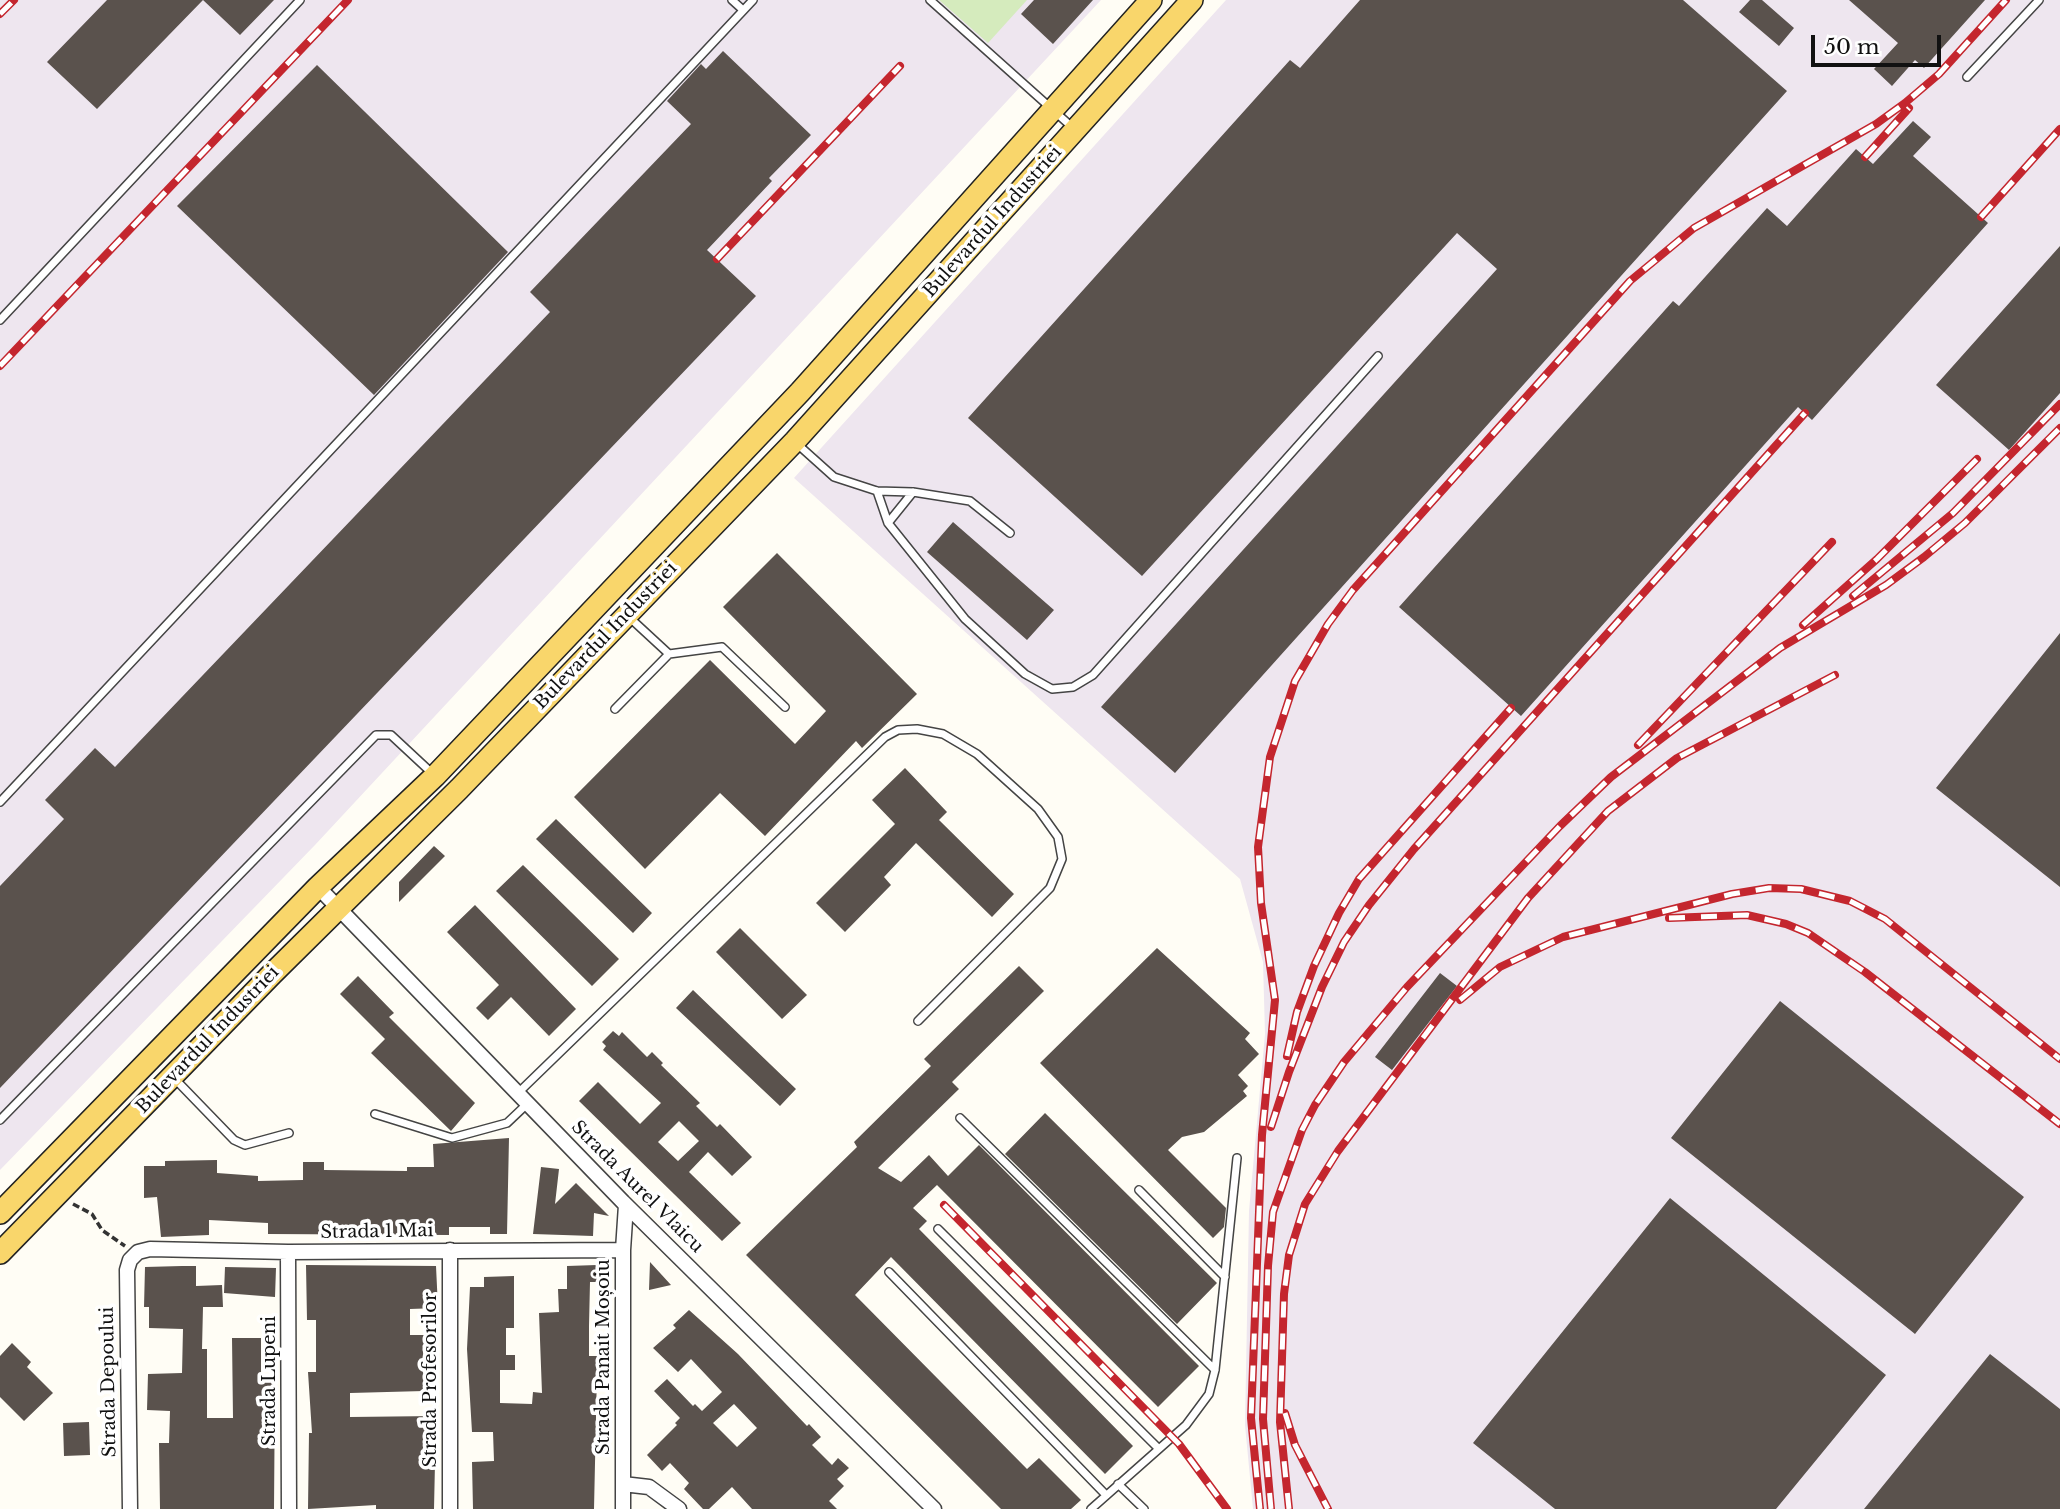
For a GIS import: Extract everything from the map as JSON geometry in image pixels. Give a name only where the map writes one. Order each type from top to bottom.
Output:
[{"type":"main road","name":"Bulevardul Industriei","points":[[0,1213],[318,887],[435,775],[800,392],[1152,0]]},
{"type":"main road","name":"Bulevardul Industriei","points":[[0,1253],[795,441],[1192,0]]},
{"type":"street","name":"Strada Aurel Vlaicu","points":[[318,887],[626,1205],[934,1509]]},
{"type":"street","name":"Strada Panait Moșoiu","points":[[623,1509],[623,1250],[626,1205]]},
{"type":"street","name":"Strada 1 Mai","points":[[134,1256],[150,1249],[288,1252],[623,1250]]},
{"type":"street","name":"Strada Profesorilor","points":[[450,1250],[450,1509]]},
{"type":"street","name":"Strada Lupeni","points":[[288,1252],[289,1509]]},
{"type":"street","name":"Strada Depoului","points":[[130,1509],[127,1270],[134,1256]]},
{"type":"street","points":[[623,1484],[649,1487],[679,1509]]},
{"type":"lane","points":[[0,320],[300,0]]},
{"type":"lane","points":[[732,0],[743,10]]},
{"type":"lane","points":[[0,802],[753,0]]},
{"type":"lane","points":[[930,0],[1075,130]]},
{"type":"lane","points":[[1968,77],[2039,0]]},
{"type":"lane","points":[[877,491],[888,523],[965,618],[1026,674],[1052,689],[1073,687],[1093,675],[1378,356]]},
{"type":"lane","points":[[795,441],[834,477],[877,491],[913,492],[970,501],[1010,533]]},
{"type":"lane","points":[[888,523],[913,492]]},
{"type":"lane","points":[[627,615],[669,654]]},
{"type":"lane","points":[[615,709],[669,654],[722,647],[785,707]]},
{"type":"lane","points":[[375,1114],[452,1138],[507,1123],[523,1099],[886,737],[898,730],[917,729],[943,734],[977,754],[1038,809],[1058,836],[1062,859],[1050,888],[918,1021]]},
{"type":"lane","points":[[0,1119],[376,735],[391,735],[435,775]]},
{"type":"lane","points":[[172,1077],[234,1140],[245,1145],[289,1133]]},
{"type":"lane","points":[[960,1118],[1215,1370]]},
{"type":"lane","points":[[1091,1509],[1199,1410],[1209,1394],[1215,1370],[1237,1158]]},
{"type":"lane","points":[[1139,1190],[1224,1278]]},
{"type":"lane","points":[[938,1229],[1158,1448]]},
{"type":"lane","points":[[889,1272],[1106,1495]]},
{"type":"lane","points":[[1118,1484],[1144,1509]]},
{"type":"path","points":[[62,1189],[75,1206],[92,1214],[102,1230],[122,1243],[134,1256]]},
{"type":"shaded area","points":[[0,0],[1101,0],[315,845],[0,1170]]},
{"type":"shaded area","points":[[1226,0],[2060,0],[2060,1509],[1253,1509],[1245,1425],[1249,1211],[1265,1034],[1263,962],[1240,879],[794,478]]},
{"type":"green space","points":[[939,0],[1027,0],[988,43]]},
{"type":"building","points":[[107,0],[203,0],[97,109],[47,62]]},
{"type":"building","points":[[203,0],[274,0],[240,35]]},
{"type":"building","points":[[1034,0],[1093,0],[1053,44],[1021,14]]},
{"type":"building","points":[[1360,0],[1683,0],[1787,91],[1175,773],[1101,707],[1497,269],[1457,233],[1142,576],[968,418],[1290,60],[1300,68]]},
{"type":"building","points":[[1750,0],[1762,0],[1794,28],[1779,46],[1739,12]]},
{"type":"building","points":[[1849,0],[1985,0],[1924,68],[1915,60],[1892,86],[1874,69],[1898,43]]},
{"type":"building","points":[[723,51],[811,135],[769,178],[772,181],[707,250],[756,296],[0,1088],[0,886],[64,819],[45,800],[95,748],[115,767],[550,312],[530,292],[691,124],[667,101],[701,64],[706,69]]},
{"type":"building","points":[[317,65],[508,252],[374,395],[177,206]]},
{"type":"building","points":[[1913,121],[1931,137],[1913,156],[1988,223],[1812,420],[1798,407],[1521,716],[1399,607],[1673,301],[1679,306],[1767,208],[1787,226],[1856,149],[1873,164]]},
{"type":"building","points":[[2060,246],[2060,393],[2009,450],[1936,385]]},
{"type":"building","points":[[953,522],[1054,610],[1027,640],[927,552]]},
{"type":"building","points":[[777,553],[917,694],[862,748],[856,741],[765,836],[720,793],[645,869],[574,797],[710,660],[795,744],[826,711],[723,607]]},
{"type":"building","points":[[2060,633],[2060,887],[1936,788]]},
{"type":"building","points":[[905,768],[947,812],[939,820],[1014,894],[992,917],[916,843],[884,877],[891,885],[845,932],[816,903],[895,824],[872,800]]},
{"type":"building","points":[[556,819],[652,913],[633,933],[536,839]]},
{"type":"building","points":[[434,846],[445,856],[399,902],[399,882]]},
{"type":"building","points":[[523,865],[619,959],[592,986],[496,891]]},
{"type":"building","points":[[475,905],[576,1009],[549,1036],[511,997],[488,1020],[476,1008],[499,985],[447,932]]},
{"type":"building","points":[[740,928],[807,995],[782,1019],[716,952]]},
{"type":"building","points":[[1157,948],[1250,1033],[1245,1039],[1259,1054],[1238,1075],[1248,1086],[1243,1091],[1247,1096],[1204,1132],[1182,1137],[1168,1150],[1226,1208],[1224,1227],[1213,1238],[1040,1063]]},
{"type":"building","points":[[1019,966],[1044,991],[952,1082],[959,1089],[878,1168],[901,1182],[929,1155],[948,1176],[979,1145],[1199,1366],[1158,1407],[937,1185],[913,1208],[927,1221],[919,1229],[1133,1446],[1105,1474],[891,1257],[855,1295],[1027,1469],[1039,1458],[1081,1500],[1071,1509],[1001,1509],[746,1255],[857,1147],[854,1142],[931,1066],[924,1059]]},
{"type":"building","points":[[1440,973],[1457,986],[1392,1070],[1375,1057]]},
{"type":"building","points":[[358,976],[394,1013],[389,1017],[475,1103],[451,1131],[371,1053],[385,1039],[340,994]]},
{"type":"building","points":[[693,990],[796,1089],[780,1106],[676,1008]]},
{"type":"building","points":[[1780,1001],[2024,1197],[1915,1334],[1671,1138]]},
{"type":"building","points":[[613,1031],[619,1036],[622,1032],[647,1057],[652,1052],[663,1063],[661,1065],[700,1103],[696,1106],[717,1127],[720,1124],[752,1157],[732,1176],[708,1152],[689,1172],[741,1223],[722,1241],[579,1101],[598,1082],[640,1124],[661,1103],[603,1050],[606,1046],[602,1042]],"holes":[[[679,1121],[699,1141],[678,1161],[658,1142]]]},
{"type":"building","points":[[1045,1113],[1217,1283],[1177,1324],[1005,1154]]},
{"type":"building","points":[[509,1138],[507,1234],[490,1234],[490,1227],[449,1227],[449,1235],[268,1234],[268,1223],[209,1220],[209,1235],[161,1237],[157,1197],[144,1198],[144,1166],[165,1166],[165,1161],[217,1160],[217,1173],[258,1176],[258,1181],[303,1180],[303,1162],[324,1162],[324,1170],[407,1171],[407,1167],[434,1167],[433,1144]]},
{"type":"building","points":[[541,1167],[559,1169],[555,1204],[576,1183],[609,1216],[594,1213],[593,1236],[533,1234]]},
{"type":"building","points":[[1670,1198],[1886,1375],[1776,1509],[1555,1509],[1473,1443]]},
{"type":"building","points":[[650,1262],[671,1285],[649,1290]]},
{"type":"building","points":[[306,1265],[436,1266],[438,1308],[410,1309],[410,1335],[435,1335],[435,1349],[423,1349],[424,1391],[350,1393],[350,1417],[436,1416],[434,1509],[376,1509],[376,1505],[308,1509],[309,1433],[312,1433],[308,1372],[316,1372],[316,1320],[307,1320]]},
{"type":"building","points":[[597,1265],[597,1282],[590,1282],[589,1326],[589,1356],[597,1356],[594,1509],[473,1509],[472,1462],[494,1461],[493,1432],[472,1432],[467,1349],[470,1287],[484,1287],[484,1277],[514,1276],[514,1328],[506,1328],[506,1355],[515,1355],[515,1370],[500,1370],[500,1403],[532,1404],[533,1392],[542,1393],[539,1313],[559,1312],[558,1289],[567,1289],[567,1266]]},
{"type":"building","points":[[196,1266],[196,1286],[222,1285],[223,1307],[203,1307],[202,1349],[207,1349],[207,1418],[233,1418],[232,1338],[261,1338],[261,1376],[275,1376],[274,1509],[160,1509],[159,1443],[169,1443],[170,1411],[147,1410],[148,1374],[182,1373],[183,1329],[149,1328],[149,1307],[144,1307],[145,1267]]},
{"type":"building","points":[[225,1267],[276,1268],[275,1297],[224,1293]]},
{"type":"building","points":[[689,1310],[738,1354],[807,1426],[809,1424],[821,1437],[812,1445],[832,1465],[838,1458],[849,1468],[837,1479],[844,1486],[829,1501],[837,1509],[752,1509],[732,1487],[709,1509],[703,1509],[684,1489],[689,1483],[670,1463],[662,1471],[647,1455],[677,1425],[675,1423],[680,1418],[654,1391],[667,1379],[693,1406],[695,1404],[702,1411],[722,1392],[691,1359],[678,1372],[653,1348],[676,1328],[673,1325]],"holes":[[[734,1404],[757,1428],[737,1447],[713,1423]]]},
{"type":"building","points":[[12,1343],[31,1362],[27,1367],[53,1393],[24,1421],[0,1397],[0,1356]]},
{"type":"building","points":[[1990,1354],[2060,1409],[2060,1509],[1864,1509]]},
{"type":"building","points":[[89,1422],[90,1455],[64,1456],[63,1423]]},
{"type":"railway","points":[[0,14],[14,0]]},
{"type":"railway","points":[[0,366],[348,0]]},
{"type":"railway","points":[[1260,1509],[1251,1418],[1262,1135],[1275,1000],[1261,903],[1258,847],[1270,757],[1295,681],[1328,624],[1353,590],[1630,281],[1694,228],[1876,124],[1905,103],[1939,74],[2006,0]]},
{"type":"railway","points":[[717,259],[900,66]]},
{"type":"railway","points":[[1865,157],[1909,108]]},
{"type":"railway","points":[[1981,217],[2060,129]]},
{"type":"railway","points":[[1853,596],[1953,513],[2060,404]]},
{"type":"railway","points":[[1271,1127],[1322,987],[1344,942],[1369,905],[1414,849],[1805,413]]},
{"type":"railway","points":[[1271,1509],[1263,1419],[1268,1266],[1273,1212],[1302,1130],[1344,1062],[1407,987],[1560,826],[1611,777],[1780,648],[1886,585],[1924,557],[1965,523],[2060,428]]},
{"type":"railway","points":[[1803,625],[1877,559],[1977,459]]},
{"type":"railway","points":[[1638,745],[1832,542]]},
{"type":"railway","points":[[1289,1509],[1280,1422],[1284,1294],[1289,1255],[1305,1204],[1338,1151],[1528,898],[1608,811],[1677,758],[1835,675]]},
{"type":"railway","points":[[1287,1056],[1297,1012],[1314,966],[1339,913],[1359,879],[1511,708]]},
{"type":"railway","points":[[1460,1000],[1500,967],[1563,937],[1732,894],[1769,888],[1801,889],[1850,901],[1885,919],[2060,1059]]},
{"type":"railway","points":[[1669,918],[1747,915],[1786,924],[1808,933],[1865,972],[2060,1124]]},
{"type":"railway","points":[[944,1205],[1179,1444],[1227,1509]]},
{"type":"railway","points":[[1285,1413],[1295,1445],[1328,1509]]}]
